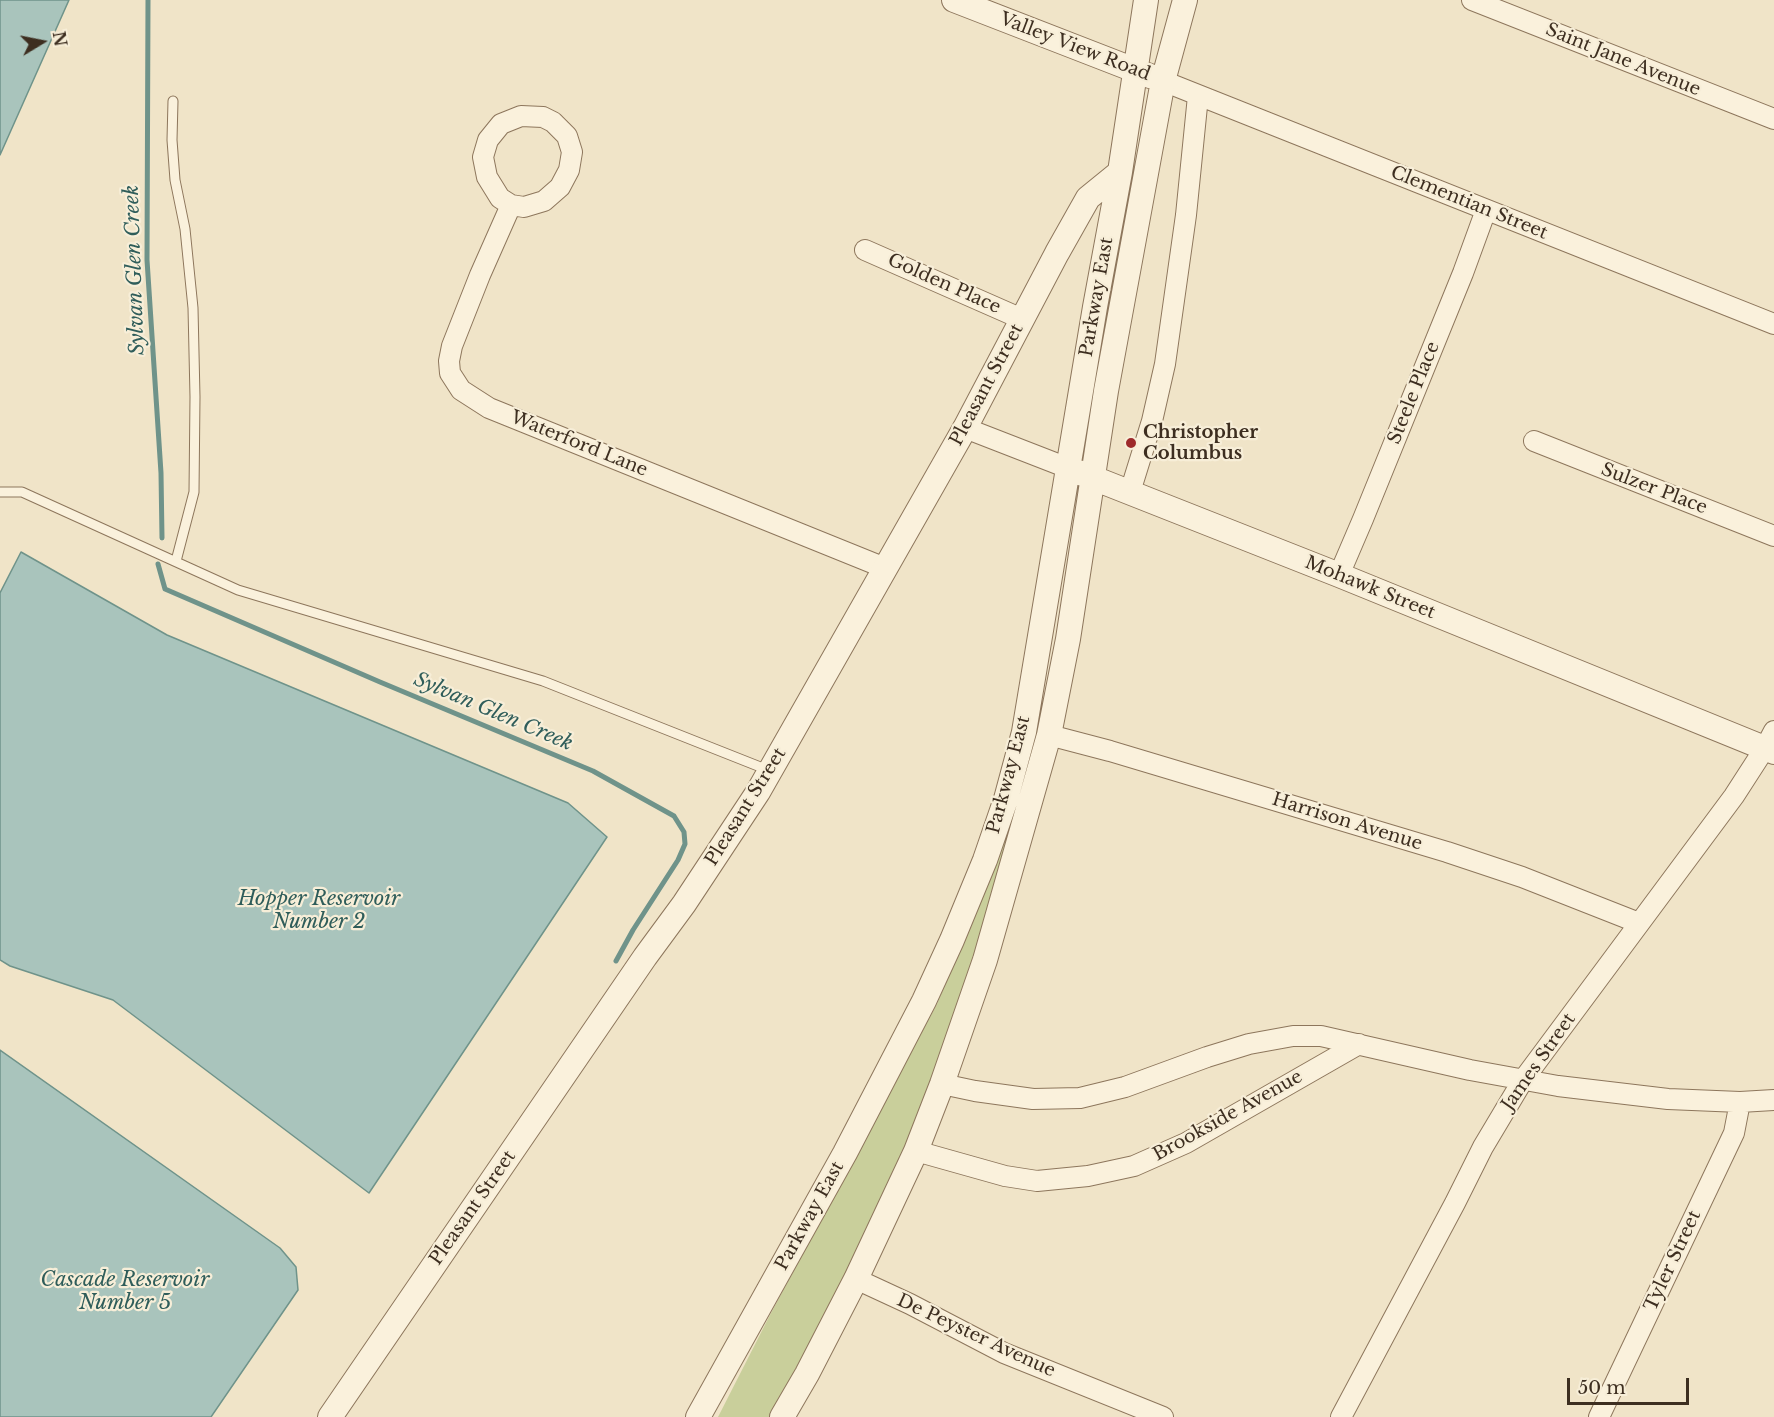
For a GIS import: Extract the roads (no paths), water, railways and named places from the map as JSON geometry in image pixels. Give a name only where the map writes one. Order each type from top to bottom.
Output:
[{"type":"street","name":"Valley View Road","points":[[954,0],[1163,81]]},
{"type":"street","name":"Parkway East","points":[[698,1417],[845,1153],[924,1001],[985,860],[1006,799],[1024,732],[1120,172],[1146,0]]},
{"type":"street","points":[[1163,81],[1185,0]]},
{"type":"street","name":"Saint Jane Avenue","points":[[1472,0],[1774,119]]},
{"type":"street","name":"Parkway East","points":[[782,1417],[856,1279],[916,1151],[985,960],[1049,735],[1068,639],[1106,391],[1163,81]]},
{"type":"street","name":"Clementian Street","points":[[1163,81],[1774,324]]},
{"type":"street","points":[[1130,492],[1152,421],[1165,364],[1186,215],[1198,96]]},
{"type":"street","points":[[521,116],[543,117],[553,122],[567,136],[572,152],[569,170],[560,187],[544,201],[524,207],[511,205],[500,198],[487,177],[483,157],[488,140],[501,124],[521,116]]},
{"type":"street","name":"Pleasant Street","points":[[330,1417],[645,957],[684,904],[758,792],[965,428],[1088,198],[1120,172]]},
{"type":"street","name":"Waterford Lane","points":[[511,205],[480,274],[452,346],[449,361],[450,373],[461,390],[489,408],[885,568]]},
{"type":"street","name":"Steele Place","points":[[1339,575],[1450,305],[1486,210]]},
{"type":"street","name":"Golden Place","points":[[865,249],[1022,319]]},
{"type":"street","name":"Mohawk Street","points":[[965,428],[1771,744]]},
{"type":"street","name":"Sulzer Place","points":[[1534,441],[1774,536]]},
{"type":"street","name":"Harrison Avenue","points":[[1049,735],[1110,751],[1447,852],[1639,923]]},
{"type":"street","name":"James Street","points":[[1341,1417],[1483,1147],[1523,1080],[1771,744]]},
{"type":"street","points":[[942,1083],[975,1091],[1033,1099],[1080,1098],[1125,1087],[1249,1044],[1293,1036],[1321,1036],[1470,1070],[1558,1086],[1668,1100],[1740,1102],[1774,1100]]},
{"type":"street","name":"Brookside Avenue","points":[[916,1151],[1005,1176],[1037,1181],[1088,1176],[1134,1166],[1186,1143],[1359,1044]]},
{"type":"street","name":"Tyler Street","points":[[1599,1417],[1734,1133],[1740,1102]]},
{"type":"street","name":"De Peyster Avenue","points":[[856,1279],[1004,1353],[1163,1417]]},
{"type":"lane","points":[[173,101],[172,140],[175,180],[185,229],[193,308],[195,397],[194,492],[176,561]]},
{"type":"lane","points":[[0,492],[22,492],[238,590],[543,681],[770,771]]},
{"type":"water","points":[[0,0],[69,0],[0,155]]},
{"type":"water","name":"Hopper Reservoir Number 2","points":[[21,552],[167,635],[568,803],[607,837],[369,1193],[113,1000],[10,966],[0,960],[0,593]]},
{"type":"water","name":"Cascade Reservoir Number 5","points":[[0,1050],[280,1248],[296,1267],[298,1290],[211,1417],[0,1417]]},
{"type":"waterway","name":"Sylvan Glen Creek","points":[[148,0],[147,260],[161,473],[162,538]]},
{"type":"waterway","name":"Sylvan Glen Creek","points":[[158,564],[165,589],[593,771],[674,816],[684,832],[685,844],[678,860],[616,961]]},
{"type":"place","name":"Christopher Columbus","points":[[1131,443]]}]
